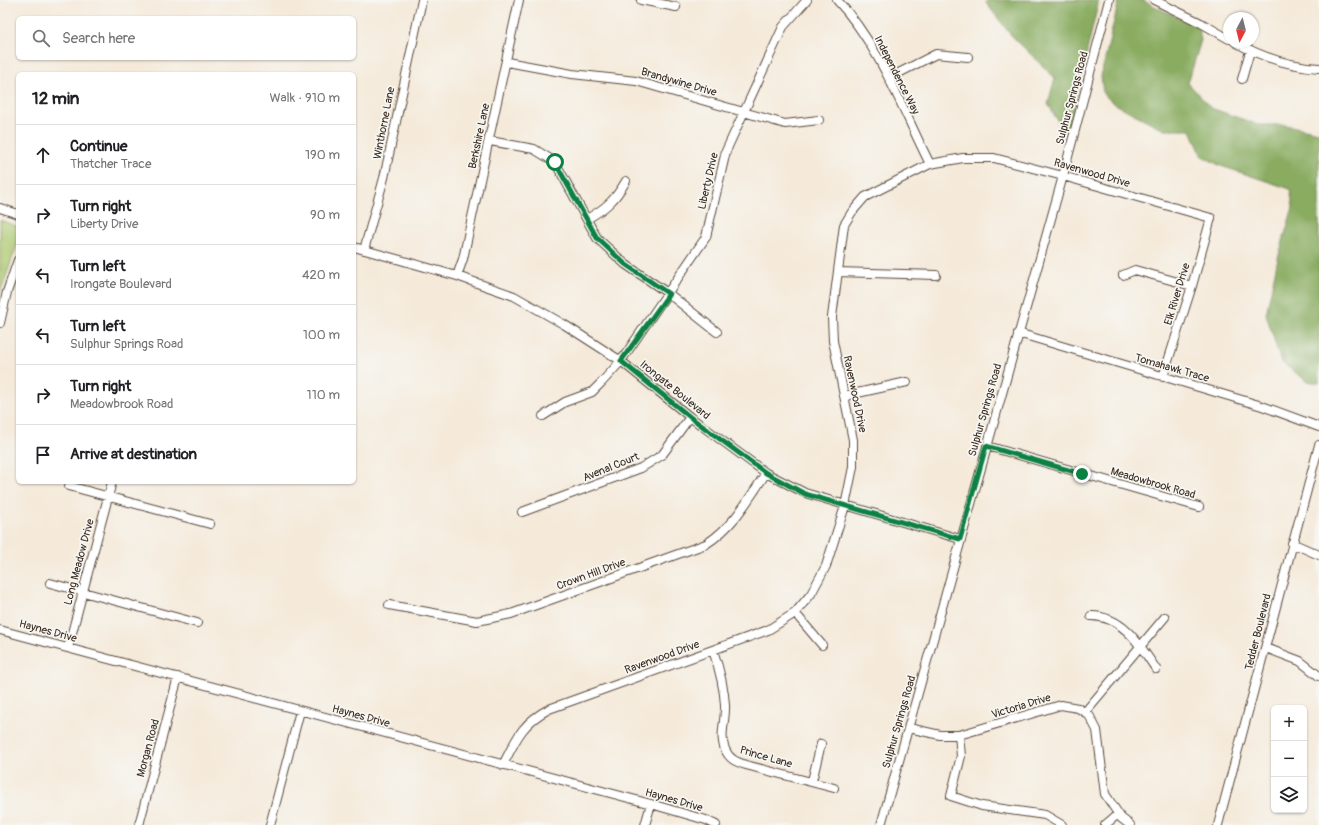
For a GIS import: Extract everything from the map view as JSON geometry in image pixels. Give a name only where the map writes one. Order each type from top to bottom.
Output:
[{"type":"street","name":"Winthorne Lane","points":[[364,250],[370,221],[384,178],[422,0]]},
{"type":"street","name":"Berkshire Lane","points":[[458,276],[490,141],[520,0]]},
{"type":"street","points":[[641,0],[676,7]]},
{"type":"street","name":"Liberty Drive","points":[[543,416],[565,402],[592,392],[621,361],[669,294],[706,237],[726,151],[783,27],[807,0]]},
{"type":"street","name":"Independence Way","points":[[837,0],[855,18],[889,78],[930,164]]},
{"type":"street","name":"Sulphur Springs Road","points":[[880,825],[909,728],[960,539],[1063,176],[1109,0]]},
{"type":"street","points":[[1154,0],[1223,36]]},
{"type":"street","points":[[1245,48],[1294,66],[1319,68]]},
{"type":"street","points":[[1242,79],[1250,51]]},
{"type":"street","points":[[889,78],[936,54],[968,57]]},
{"type":"street","name":"Brandywine Drive","points":[[507,62],[572,74],[636,81],[785,124],[819,120]]},
{"type":"street","points":[[490,141],[534,149],[555,162],[597,238],[625,264],[669,294],[717,332]]},
{"type":"street","name":"Ravenwood Drive","points":[[504,765],[517,737],[525,726],[537,716],[549,709],[768,630],[795,613],[811,594],[826,566],[845,506],[853,467],[853,440],[833,341],[832,317],[844,226],[852,212],[865,197],[930,164],[963,158],[994,158],[1211,218]]},
{"type":"street","points":[[587,219],[600,212],[614,200],[626,181]]},
{"type":"street","points":[[0,208],[16,213]]},
{"type":"street","name":"Elk River Drive","points":[[1163,377],[1192,286],[1211,218]]},
{"type":"street","name":"Irongate Boulevard","points":[[356,248],[458,276],[514,296],[565,325],[621,361],[690,417],[766,473],[805,494],[960,539]]},
{"type":"street","points":[[0,323],[7,292],[16,266]]},
{"type":"street","points":[[1123,275],[1135,270],[1192,286]]},
{"type":"street","points":[[838,272],[936,275]]},
{"type":"street","name":"Tomahawk Trace","points":[[1018,333],[1262,406],[1319,427]]},
{"type":"street","points":[[844,396],[907,382]]},
{"type":"street","name":"Avenal Court","points":[[522,512],[641,468],[662,455],[690,417]]},
{"type":"street","name":"Tedder Boulevard","points":[[1218,825],[1319,445]]},
{"type":"street","name":"Meadowbrook Road","points":[[986,446],[1199,507]]},
{"type":"street","name":"Crown Hill Drive","points":[[389,605],[477,621],[511,614],[706,544],[721,534],[732,523],[766,473]]},
{"type":"street","name":"Long Meadow Drive","points":[[68,648],[112,484]]},
{"type":"street","points":[[69,486],[210,524]]},
{"type":"street","points":[[1292,543],[1319,555]]},
{"type":"street","points":[[50,583],[196,623]]},
{"type":"street","points":[[795,613],[822,645]]},
{"type":"street","points":[[1091,616],[1114,620],[1142,646],[1156,669]]},
{"type":"street","points":[[1130,825],[1120,818],[1105,794],[1097,730],[1089,715],[1085,712],[1165,617]]},
{"type":"street","name":"Haynes Drive","points":[[0,630],[651,804],[706,820],[716,825]]},
{"type":"street","points":[[1266,648],[1300,661],[1319,676]]},
{"type":"street","name":"Prince Lane","points":[[713,650],[723,684],[725,706],[723,736],[724,747],[728,756],[736,762],[834,788]]},
{"type":"street","name":"Morgan Road","points":[[139,825],[178,677]]},
{"type":"street","name":"Victoria Drive","points":[[909,728],[940,735],[959,735],[1061,705],[1078,708],[1085,712]]},
{"type":"street","points":[[270,825],[300,711]]},
{"type":"street","points":[[959,735],[961,756],[951,796],[982,806],[1044,815],[1062,825]]},
{"type":"street","points":[[812,781],[821,744]]},
{"type":"street","points":[[645,825],[651,804]]},
{"type":"street","points":[[1105,825],[1118,814]]},
{"type":"green space","points":[[988,0],[1099,0],[1067,137],[1048,104],[1055,78],[1011,35],[986,3]]},
{"type":"green space","points":[[1119,0],[1142,0],[1198,27],[1201,40],[1188,83],[1211,108],[1259,125],[1286,125],[1319,132],[1319,383],[1307,381],[1281,362],[1266,314],[1278,258],[1293,207],[1290,189],[1221,166],[1202,156],[1191,130],[1165,130],[1115,104],[1103,94],[1101,76]]},
{"type":"green space","points":[[0,220],[16,226],[16,248],[0,294]]},
{"type":"route","points":[[555,162],[597,238],[625,264],[669,294],[621,361],[690,417],[766,473],[805,494],[960,539],[986,446],[1082,474]]}]
